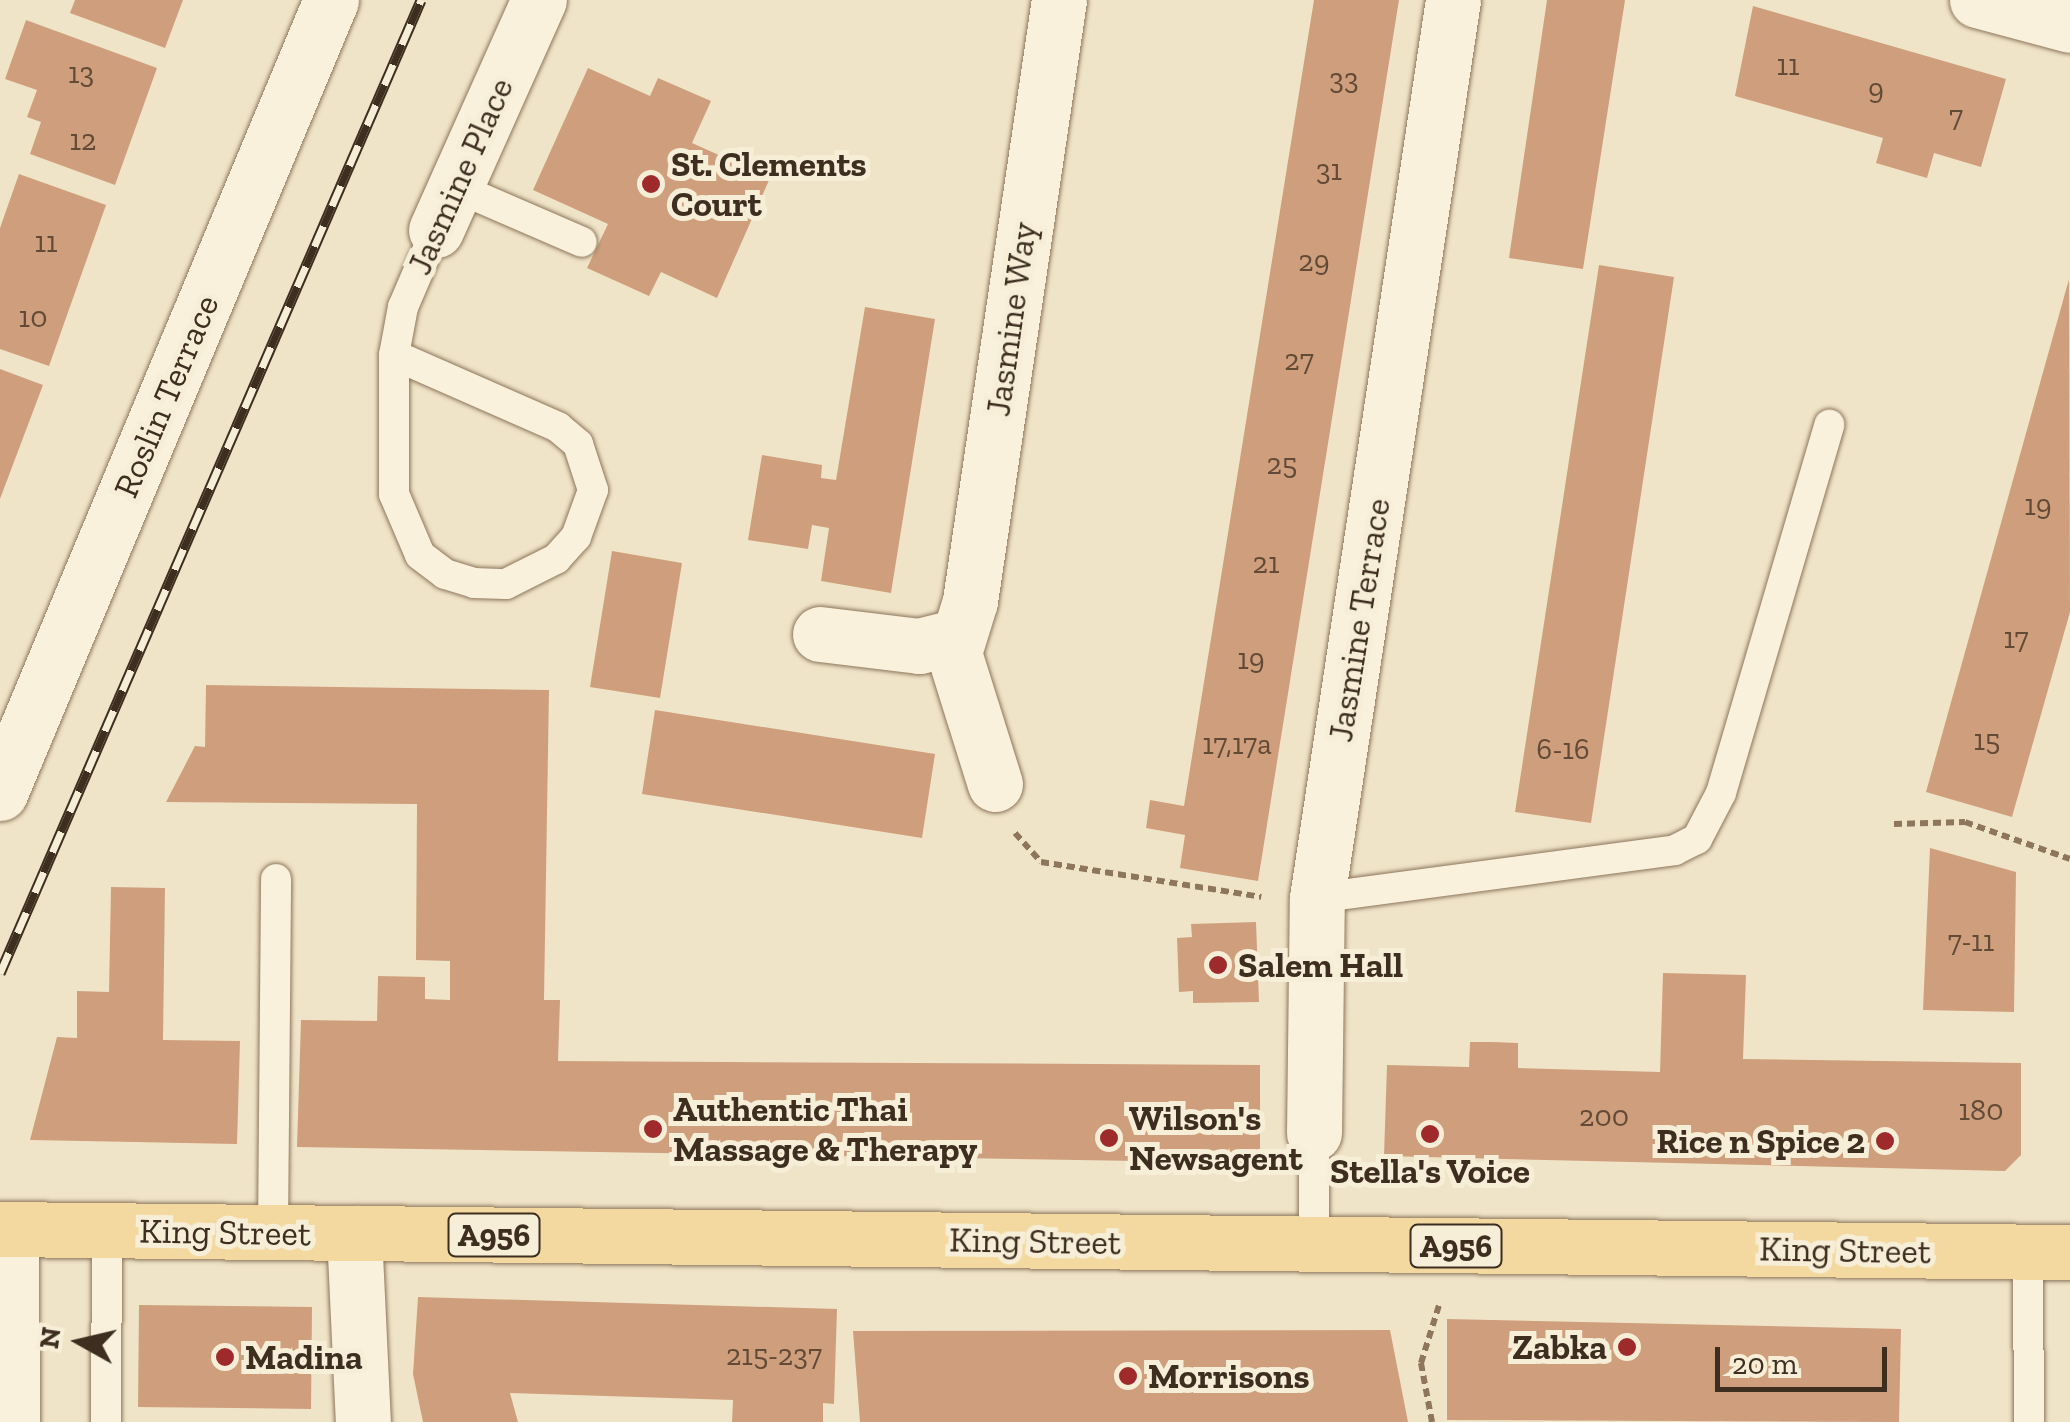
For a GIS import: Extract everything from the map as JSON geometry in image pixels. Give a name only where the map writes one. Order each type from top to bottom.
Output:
[{"type":"main road","name":"King Street","points":[[5,1229],[2049,1252]]},
{"type":"street","name":"Roslin Terrace","points":[[0,792],[332,0]]},
{"type":"street","name":"Jasmine Place","points":[[445,208],[539,0]]},
{"type":"street","name":"Jasmine Way","points":[[995,784],[960,687],[956,637],[970,601],[1059,0]]},
{"type":"street","name":"Jasmine Terrace","points":[[1314,1133],[1317,898],[1453,0]]},
{"type":"street","points":[[1977,0],[2070,25]]},
{"type":"street","points":[[820,634],[919,646],[956,637]]},
{"type":"street","points":[[5,1229],[12,1422]]},
{"type":"street","points":[[354,1233],[363,1422]]},
{"type":"lane","points":[[445,208],[582,242]]},
{"type":"lane","name":"Jasmine Place","points":[[394,355],[558,427],[578,444],[593,490],[576,538],[556,560],[506,584],[474,583],[420,555],[394,494],[394,355],[403,307],[445,208]]},
{"type":"lane","points":[[1317,898],[1675,850],[1697,839],[1714,815],[1829,425]]},
{"type":"lane","points":[[273,1232],[276,879]]},
{"type":"lane","name":"Jasmine Terrace","points":[[1314,1133],[1314,1244]]},
{"type":"lane","points":[[106,1422],[107,1230]]},
{"type":"lane","points":[[2028,1422],[2049,1252]]},
{"type":"path","points":[[995,784],[1017,838],[1041,862],[1256,897],[1317,898]]},
{"type":"path","points":[[1894,824],[1965,822],[2070,859]]},
{"type":"path","points":[[1432,1422],[1421,1364],[1446,1290],[1446,1246]]},
{"type":"building","points":[[75,0],[183,0],[165,48],[70,13]]},
{"type":"building","points":[[1314,0],[1399,0],[1258,881],[1180,868],[1185,835],[1146,828],[1150,800],[1184,806]]},
{"type":"building","points":[[1547,0],[1625,0],[1583,269],[1509,258]]},
{"type":"building","points":[[1753,6],[2006,79],[1981,167],[1934,153],[1927,178],[1876,163],[1883,138],[1735,96]]},
{"type":"building","points":[[26,20],[157,68],[115,185],[30,154],[41,122],[27,117],[37,90],[5,79]]},
{"type":"building","name":"St. Clements Court","points":[[588,68],[650,96],[658,78],[711,101],[692,143],[770,178],[717,298],[661,272],[649,296],[587,268],[608,224],[533,190]]},
{"type":"building","points":[[19,174],[106,205],[49,366],[0,349],[0,228]]},
{"type":"building","points":[[1599,265],[1674,277],[1591,823],[1515,812]]},
{"type":"building","points":[[2069,279],[2070,612],[2012,817],[1926,792]]},
{"type":"building","points":[[865,307],[935,319],[891,593],[821,581],[829,528],[812,525],[808,549],[748,540],[762,455],[822,465],[821,478],[836,480]]},
{"type":"building","points":[[0,369],[43,385],[0,499]]},
{"type":"building","points":[[612,551],[682,563],[660,698],[590,687]]},
{"type":"building","points":[[206,685],[549,690],[544,1000],[560,1000],[558,1061],[1260,1065],[1260,1163],[297,1147],[301,1020],[377,1021],[378,976],[425,977],[425,999],[450,1000],[450,961],[416,960],[417,804],[166,802],[195,746],[205,747]]},
{"type":"building","points":[[655,710],[935,754],[922,838],[642,794]]},
{"type":"building","points":[[1930,848],[2016,872],[2014,1012],[1923,1010]]},
{"type":"building","points":[[111,887],[165,888],[163,1040],[240,1041],[237,1144],[30,1140],[57,1037],[77,1038],[77,991],[109,992]]},
{"type":"building","name":"Salem Hall","points":[[1256,922],[1259,1002],[1193,1003],[1193,991],[1179,992],[1177,938],[1192,937],[1191,924]]},
{"type":"building","points":[[1663,973],[1746,975],[1743,1059],[2021,1063],[2021,1155],[2005,1171],[1384,1156],[1387,1065],[1469,1067],[1470,1042],[1492,1042],[1518,1043],[1518,1068],[1660,1072]]},
{"type":"building","points":[[418,1297],[837,1309],[834,1404],[823,1403],[823,1422],[732,1422],[733,1400],[510,1393],[518,1422],[423,1422],[413,1374]]},
{"type":"building","name":"Madina","points":[[139,1305],[312,1307],[311,1409],[138,1407]]},
{"type":"building","points":[[1447,1319],[1901,1329],[1899,1422],[1447,1420]]},
{"type":"building","name":"Morrisons","points":[[1390,1330],[1408,1422],[860,1422],[853,1331]]},
{"type":"railway","points":[[0,973],[421,0]]},
{"type":"place","name":"St. Clements Court","points":[[651,184]]},
{"type":"place","name":"Salem Hall","points":[[1218,965]]},
{"type":"place","name":"Authentic Thai Massage & Therapy","points":[[653,1129]]},
{"type":"place","name":"Stella's Voice","points":[[1430,1134]]},
{"type":"place","name":"Wilson's Newsagent","points":[[1109,1138]]},
{"type":"place","name":"Rice n Spice 2","points":[[1885,1141]]},
{"type":"place","name":"Zabka","points":[[1627,1347]]},
{"type":"place","name":"Madina","points":[[225,1357]]},
{"type":"place","name":"Morrisons","points":[[1128,1376]]}]
